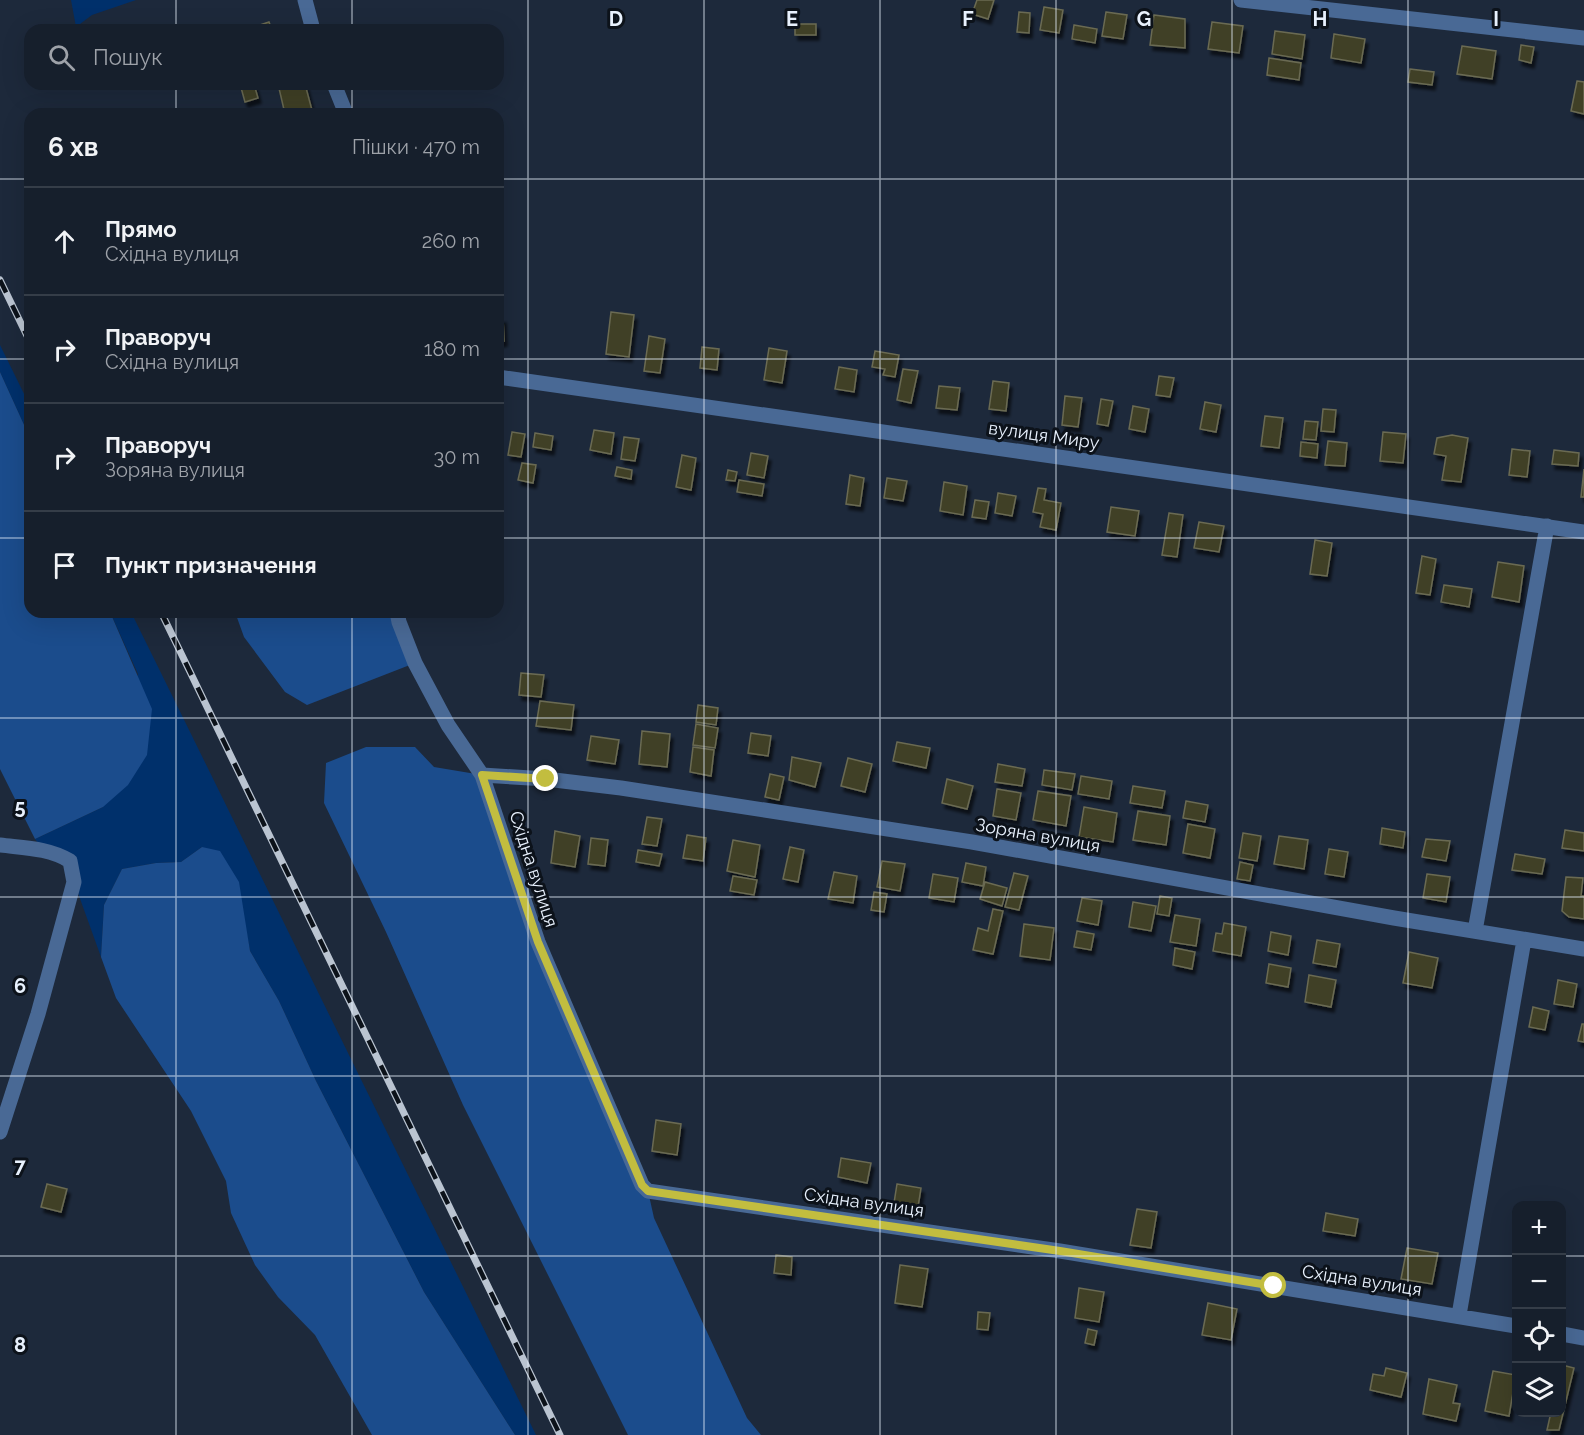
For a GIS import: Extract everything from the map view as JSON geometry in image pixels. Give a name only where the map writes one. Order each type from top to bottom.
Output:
[{"type":"street","points":[[305,0],[311,24]]},
{"type":"street","points":[[1241,0],[1584,38]]},
{"type":"street","points":[[336,90],[344,108]]},
{"type":"street","name":"вулиця Миру","points":[[504,378],[1584,532]]},
{"type":"street","points":[[1475,932],[1547,526]]},
{"type":"street","points":[[398,618],[415,663],[448,725],[482,775]]},
{"type":"street","name":"Зоряна вулиця","points":[[482,775],[546,779],[621,788],[972,842],[1196,884],[1584,950]]},
{"type":"street","name":"Східна вулиця","points":[[482,775],[538,942],[638,1174],[648,1191],[1060,1251],[1512,1325]]},
{"type":"street","points":[[0,845],[59,854],[70,861],[74,882],[38,1014],[0,1132]]},
{"type":"street","points":[[1459,1315],[1524,940]]},
{"type":"street","points":[[1566,1335],[1584,1338]]},
{"type":"shaded area","points":[[71,0],[136,0],[92,15],[80,24],[75,24]]},
{"type":"shaded area","points":[[0,345],[24,394],[24,425],[0,372]]},
{"type":"shaded area","points":[[0,372],[24,425],[24,618],[113,618],[152,709],[147,755],[128,785],[103,807],[35,839],[0,769]]},
{"type":"shaded area","points":[[113,618],[134,618],[536,1435],[515,1435],[424,1292],[316,1081],[279,1001],[250,951],[245,925],[202,847],[181,862],[156,863],[122,869],[104,905],[101,957],[74,882],[70,861],[43,850],[35,839],[103,807],[138,674]]},
{"type":"shaded area","points":[[237,618],[399,618],[415,663],[307,705],[285,692],[244,637]]},
{"type":"shaded area","points":[[366,747],[415,747],[434,767],[482,775],[538,942],[648,1191],[654,1218],[747,1418],[761,1435],[628,1435],[463,1105],[386,932],[324,803],[326,763]]},
{"type":"shaded area","points":[[202,847],[220,851],[239,882],[250,951],[279,1001],[316,1081],[424,1292],[515,1435],[372,1435],[315,1335],[278,1297],[255,1265],[231,1213],[226,1181],[191,1111],[116,998],[101,957],[104,905],[122,869],[156,863],[181,862]]},
{"type":"building","points":[[977,0],[994,0],[988,19],[972,14]]},
{"type":"building","points":[[1044,7],[1063,10],[1059,33],[1040,30]]},
{"type":"building","points":[[1019,12],[1030,13],[1029,33],[1017,32]]},
{"type":"building","points":[[1106,12],[1127,15],[1123,39],[1102,36]]},
{"type":"building","points":[[1154,15],[1185,19],[1185,48],[1150,45]]},
{"type":"building","points":[[1212,22],[1243,26],[1239,53],[1208,49]]},
{"type":"building","points":[[795,24],[816,24],[816,35],[795,35]]},
{"type":"building","points":[[1074,25],[1097,29],[1095,43],[1072,39]]},
{"type":"building","points":[[1275,31],[1305,35],[1302,59],[1272,54]]},
{"type":"building","points":[[1334,34],[1365,39],[1361,63],[1331,58]]},
{"type":"building","points":[[1521,45],[1534,47],[1531,63],[1519,60]]},
{"type":"building","points":[[1462,46],[1496,51],[1492,79],[1457,74]]},
{"type":"building","points":[[1269,58],[1301,63],[1299,80],[1267,75]]},
{"type":"building","points":[[1410,69],[1434,72],[1432,85],[1408,82]]},
{"type":"building","points":[[1577,81],[1584,82],[1584,114],[1571,111]]},
{"type":"building","points":[[242,90],[256,90],[258,98],[245,102]]},
{"type":"building","points":[[279,90],[307,90],[311,108],[284,108]]},
{"type":"building","points":[[611,312],[634,315],[629,357],[606,354]]},
{"type":"building","points":[[649,336],[665,339],[660,373],[644,371]]},
{"type":"building","points":[[702,347],[719,349],[717,370],[700,368]]},
{"type":"building","points":[[769,348],[787,351],[782,383],[764,380]]},
{"type":"building","points":[[875,351],[899,355],[895,377],[883,375],[885,369],[872,367]]},
{"type":"building","points":[[839,367],[857,370],[854,392],[835,389]]},
{"type":"building","points":[[903,369],[918,371],[911,403],[897,400]]},
{"type":"building","points":[[1159,376],[1174,378],[1170,397],[1156,395]]},
{"type":"building","points":[[993,381],[1009,383],[1006,411],[989,409]]},
{"type":"building","points":[[939,386],[960,388],[957,410],[936,408]]},
{"type":"building","points":[[1065,396],[1082,398],[1078,427],[1062,425]]},
{"type":"building","points":[[1101,399],[1113,401],[1108,426],[1097,424]]},
{"type":"building","points":[[1205,402],[1221,405],[1216,432],[1200,429]]},
{"type":"building","points":[[1133,406],[1149,409],[1145,432],[1129,429]]},
{"type":"building","points":[[1323,409],[1336,410],[1334,432],[1321,431]]},
{"type":"building","points":[[1265,416],[1283,418],[1279,448],[1261,446]]},
{"type":"building","points":[[1305,421],[1318,422],[1316,440],[1303,439]]},
{"type":"building","points":[[594,430],[614,433],[611,454],[590,450]]},
{"type":"building","points":[[512,432],[525,434],[521,457],[508,455]]},
{"type":"building","points":[[1383,432],[1406,434],[1403,463],[1380,461]]},
{"type":"building","points":[[535,433],[553,436],[551,450],[533,447]]},
{"type":"building","points":[[1452,435],[1468,438],[1461,482],[1442,480],[1446,456],[1434,454],[1437,438]]},
{"type":"building","points":[[624,437],[639,439],[635,461],[621,459]]},
{"type":"building","points":[[1328,441],[1347,443],[1345,466],[1325,465]]},
{"type":"building","points":[[1301,442],[1318,444],[1317,458],[1300,456]]},
{"type":"building","points":[[1512,449],[1530,451],[1527,477],[1509,475]]},
{"type":"building","points":[[1554,450],[1579,453],[1578,466],[1552,464]]},
{"type":"building","points":[[751,453],[768,456],[764,478],[747,475]]},
{"type":"building","points":[[682,455],[696,458],[691,490],[676,487]]},
{"type":"building","points":[[522,463],[536,465],[533,483],[518,480]]},
{"type":"building","points":[[617,467],[632,470],[631,479],[615,476]]},
{"type":"building","points":[[1584,469],[1584,497],[1581,497]]},
{"type":"building","points":[[728,470],[737,472],[735,481],[726,480]]},
{"type":"building","points":[[850,475],[864,478],[860,506],[846,504]]},
{"type":"building","points":[[887,478],[907,481],[903,501],[884,498]]},
{"type":"building","points":[[739,480],[764,484],[762,496],[737,492]]},
{"type":"building","points":[[944,482],[967,486],[963,515],[940,511]]},
{"type":"building","points":[[1038,488],[1046,489],[1044,500],[1061,503],[1056,530],[1040,527],[1043,514],[1033,512]]},
{"type":"building","points":[[998,493],[1016,496],[1012,516],[995,513]]},
{"type":"building","points":[[975,500],[989,502],[986,519],[972,517]]},
{"type":"building","points":[[1111,507],[1139,511],[1135,536],[1107,532]]},
{"type":"building","points":[[1169,513],[1183,515],[1177,557],[1162,555]]},
{"type":"building","points":[[1199,522],[1224,526],[1219,552],[1194,548]]},
{"type":"building","points":[[1315,540],[1332,543],[1327,576],[1310,574]]},
{"type":"building","points":[[1422,556],[1436,559],[1430,595],[1416,593]]},
{"type":"building","points":[[1498,562],[1524,566],[1519,602],[1492,597]]},
{"type":"building","points":[[1444,585],[1472,589],[1469,607],[1441,602]]},
{"type":"building","points":[[521,673],[544,675],[541,697],[519,695]]},
{"type":"building","points":[[540,701],[574,705],[571,730],[536,726]]},
{"type":"building","points":[[698,705],[718,708],[716,725],[696,722]]},
{"type":"building","points":[[696,724],[718,728],[715,748],[693,745]]},
{"type":"building","points":[[642,731],[670,734],[667,767],[639,764]]},
{"type":"building","points":[[751,733],[771,736],[768,756],[748,753]]},
{"type":"building","points":[[591,736],[619,740],[615,764],[587,760]]},
{"type":"building","points":[[897,742],[930,748],[926,768],[893,761]]},
{"type":"building","points":[[693,747],[714,750],[711,776],[690,772]]},
{"type":"building","points":[[792,757],[821,763],[815,787],[789,780]]},
{"type":"building","points":[[848,758],[872,764],[865,792],[841,786]]},
{"type":"building","points":[[998,764],[1025,769],[1022,786],[995,782]]},
{"type":"building","points":[[1044,770],[1075,774],[1072,790],[1042,785]]},
{"type":"building","points":[[770,774],[784,777],[779,800],[765,797]]},
{"type":"building","points":[[1081,776],[1112,781],[1109,799],[1078,794]]},
{"type":"building","points":[[947,779],[973,786],[967,809],[942,803]]},
{"type":"building","points":[[1133,786],[1165,791],[1162,808],[1130,803]]},
{"type":"building","points":[[997,789],[1021,793],[1016,820],[993,816]]},
{"type":"building","points":[[1038,791],[1071,796],[1066,826],[1033,820]]},
{"type":"building","points":[[1186,801],[1208,805],[1205,822],[1183,818]]},
{"type":"building","points":[[1084,807],[1117,813],[1113,842],[1079,837]]},
{"type":"building","points":[[1138,811],[1170,816],[1166,845],[1133,840]]},
{"type":"building","points":[[647,817],[662,819],[657,846],[642,844]]},
{"type":"building","points":[[1188,824],[1215,829],[1210,858],[1183,853]]},
{"type":"building","points":[[1382,828],[1405,832],[1403,848],[1380,844]]},
{"type":"building","points":[[1565,830],[1584,833],[1584,851],[1562,848]]},
{"type":"building","points":[[555,831],[580,836],[575,867],[551,863]]},
{"type":"building","points":[[1243,833],[1261,836],[1257,861],[1239,858]]},
{"type":"building","points":[[687,835],[706,838],[703,861],[683,858]]},
{"type":"building","points":[[1279,836],[1308,840],[1304,869],[1274,864]]},
{"type":"building","points":[[591,838],[608,840],[605,866],[588,864]]},
{"type":"building","points":[[1426,839],[1450,841],[1446,861],[1422,857]]},
{"type":"building","points":[[733,840],[760,845],[755,877],[727,871]]},
{"type":"building","points":[[790,847],[804,850],[798,882],[783,879]]},
{"type":"building","points":[[1329,849],[1348,852],[1344,877],[1325,874]]},
{"type":"building","points":[[638,850],[662,854],[659,866],[636,862]]},
{"type":"building","points":[[1515,854],[1545,859],[1542,874],[1512,870]]},
{"type":"building","points":[[882,861],[905,864],[900,891],[877,887]]},
{"type":"building","points":[[1240,862],[1253,865],[1250,881],[1237,879]]},
{"type":"building","points":[[966,863],[986,867],[983,886],[962,882]]},
{"type":"building","points":[[834,872],[857,876],[853,903],[828,899]]},
{"type":"building","points":[[1014,873],[1028,876],[1019,910],[1005,907]]},
{"type":"building","points":[[933,874],[958,878],[954,902],[929,898]]},
{"type":"building","points":[[1427,874],[1450,877],[1446,902],[1423,898]]},
{"type":"building","points":[[733,876],[757,880],[754,895],[730,891]]},
{"type":"building","points":[[1566,877],[1583,878],[1581,896],[1584,896],[1584,919],[1569,917],[1562,911]]},
{"type":"building","points":[[985,882],[1007,888],[1002,906],[980,899]]},
{"type":"building","points":[[874,892],[887,894],[884,912],[871,910]]},
{"type":"building","points":[[1160,896],[1172,898],[1169,916],[1157,914]]},
{"type":"building","points":[[1082,898],[1102,901],[1098,925],[1077,921]]},
{"type":"building","points":[[1133,902],[1156,906],[1151,931],[1129,927]]},
{"type":"building","points":[[993,909],[1003,911],[993,954],[973,950],[978,928],[988,931]]},
{"type":"building","points":[[1175,915],[1200,919],[1196,946],[1170,942]]},
{"type":"building","points":[[1224,923],[1246,927],[1241,956],[1213,951],[1216,933],[1222,934]]},
{"type":"building","points":[[1024,924],[1054,928],[1050,960],[1020,956]]},
{"type":"building","points":[[1077,931],[1094,934],[1091,950],[1074,947]]},
{"type":"building","points":[[1271,932],[1291,936],[1288,955],[1268,951]]},
{"type":"building","points":[[1317,940],[1340,944],[1336,967],[1313,963]]},
{"type":"building","points":[[1175,948],[1195,952],[1192,969],[1173,965]]},
{"type":"building","points":[[1409,952],[1438,958],[1432,988],[1403,983]]},
{"type":"building","points":[[1269,964],[1291,968],[1288,987],[1266,983]]},
{"type":"building","points":[[1309,975],[1336,980],[1331,1007],[1305,1002]]},
{"type":"building","points":[[1558,980],[1577,984],[1573,1007],[1554,1004]]},
{"type":"building","points":[[1533,1007],[1549,1011],[1545,1030],[1529,1027]]},
{"type":"building","points":[[1582,1024],[1584,1024],[1584,1042],[1578,1041]]},
{"type":"building","points":[[656,1120],[681,1124],[677,1155],[652,1151]]},
{"type":"building","points":[[841,1158],[871,1163],[867,1183],[838,1177]]},
{"type":"building","points":[[47,1184],[67,1189],[61,1212],[41,1207]]},
{"type":"building","points":[[897,1184],[921,1188],[918,1207],[894,1203]]},
{"type":"building","points":[[1137,1209],[1157,1212],[1151,1248],[1130,1245]]},
{"type":"building","points":[[1326,1213],[1358,1219],[1355,1236],[1323,1231]]},
{"type":"building","points":[[1407,1248],[1438,1253],[1432,1284],[1401,1279]]},
{"type":"building","points":[[776,1255],[792,1257],[791,1275],[774,1273]]},
{"type":"building","points":[[900,1265],[928,1269],[922,1307],[895,1303]]},
{"type":"building","points":[[1079,1288],[1104,1292],[1099,1322],[1075,1318]]},
{"type":"building","points":[[1208,1303],[1237,1309],[1231,1340],[1202,1335]]},
{"type":"building","points":[[978,1312],[990,1313],[988,1330],[977,1329]]},
{"type":"building","points":[[1088,1329],[1097,1331],[1094,1345],[1085,1343]]},
{"type":"building","points":[[1566,1366],[1574,1368],[1566,1401]]},
{"type":"building","points":[[1386,1368],[1407,1373],[1401,1397],[1370,1390],[1373,1374],[1384,1376]]},
{"type":"building","points":[[1493,1371],[1512,1374],[1509,1416],[1485,1411]]},
{"type":"building","points":[[1429,1379],[1457,1385],[1453,1403],[1460,1404],[1456,1421],[1423,1414]]},
{"type":"building","points":[[1550,1417],[1562,1417],[1559,1430],[1547,1430]]},
{"type":"railway","points":[[0,280],[24,330]]},
{"type":"railway","points":[[164,618],[560,1435]]},
{"type":"route","points":[[546,779],[482,775],[538,942],[642,1185],[648,1191],[1060,1251],[1274,1286]]}]
